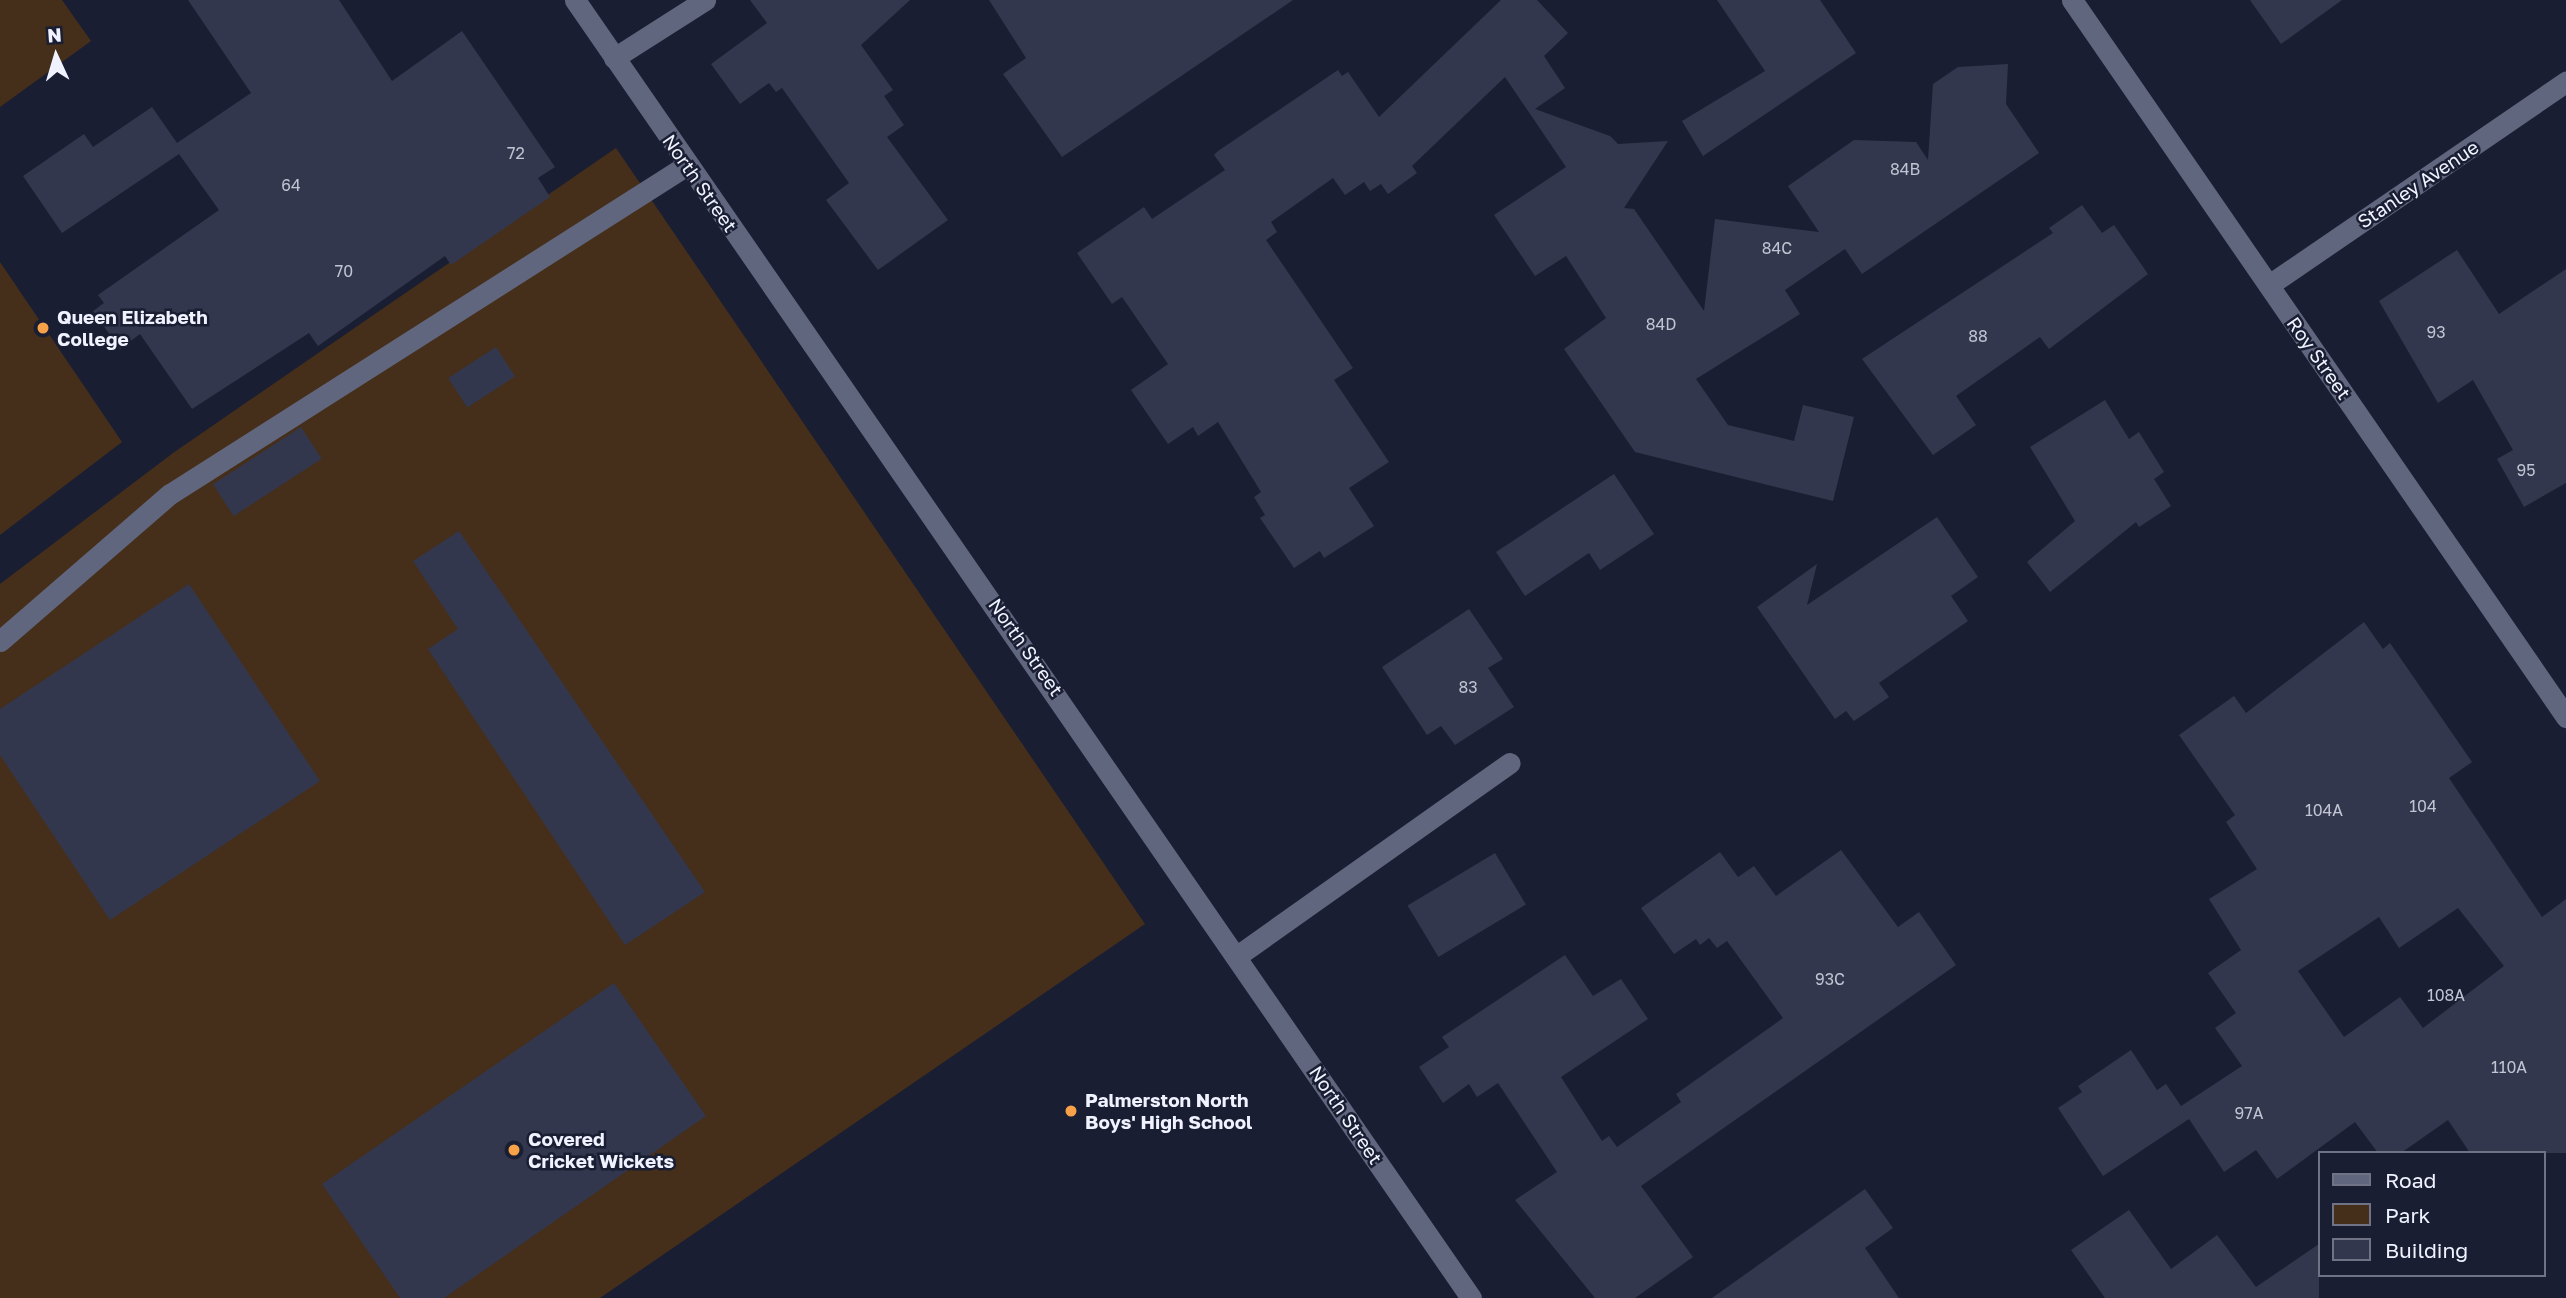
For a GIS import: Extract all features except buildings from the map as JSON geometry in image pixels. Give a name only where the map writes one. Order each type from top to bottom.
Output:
[{"type":"street","name":"North Street","points":[[575,0],[1471,1298]]},
{"type":"street","points":[[614,58],[705,0]]},
{"type":"street","name":"Roy Street","points":[[2072,0],[2566,717]]},
{"type":"street","name":"Stanley Avenue","points":[[2269,285],[2566,82]]},
{"type":"street","points":[[0,641],[170,494],[687,165]]},
{"type":"street","points":[[1237,956],[1510,763]]},
{"type":"green space","points":[[0,0],[62,0],[91,41],[0,107]]},
{"type":"green space","points":[[616,148],[1145,924],[600,1298],[0,1298],[0,584],[173,453]]},
{"type":"green space","points":[[0,262],[122,442],[0,535]]},
{"type":"place","name":"Queen Elizabeth College","points":[[43,328]]},
{"type":"place","name":"Palmerston North Boys' High School","points":[[1071,1111]]},
{"type":"place","name":"Covered Cricket Wickets","points":[[514,1150]]}]
